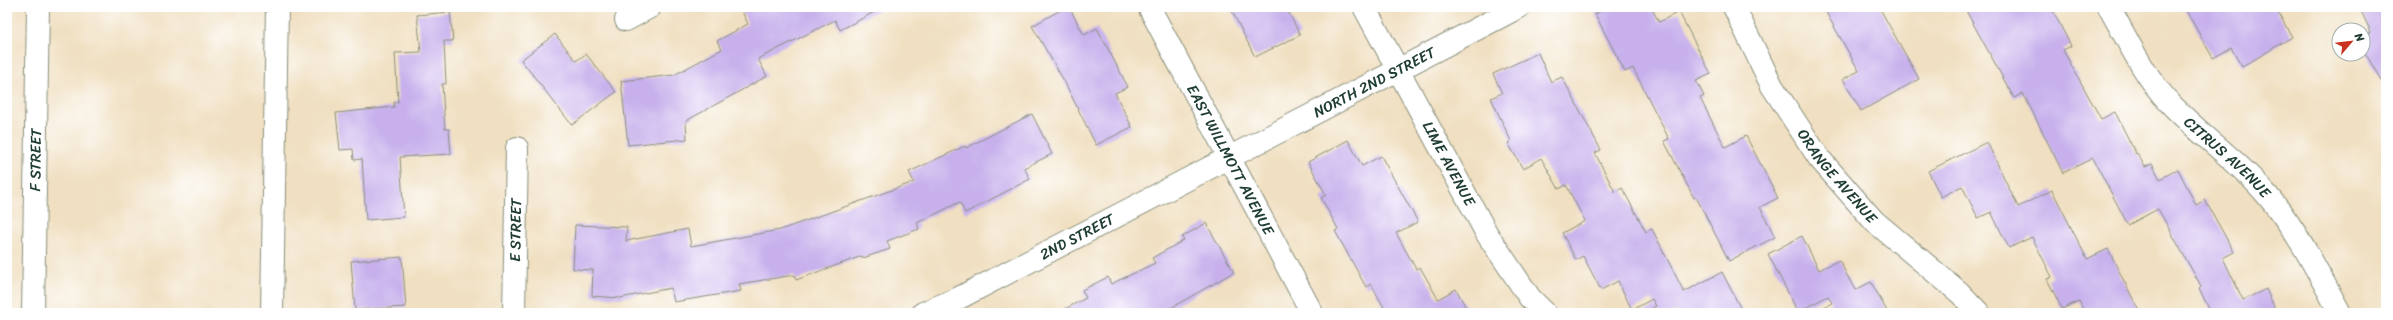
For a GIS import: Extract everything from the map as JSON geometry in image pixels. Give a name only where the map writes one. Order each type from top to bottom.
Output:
[{"type":"street","name":"F STREET","points":[[33,313],[38,7]]},
{"type":"street","points":[[272,313],[277,7]]},
{"type":"street","points":[[626,20],[650,7]]},
{"type":"street","name":"EAST WILLMOTT AVENUE","points":[[1149,7],[1312,313]]},
{"type":"street","name":"LIME AVENUE","points":[[1364,7],[1397,70],[1464,189],[1487,234],[1530,298],[1545,313]]},
{"type":"street","name":"NORTH 2ND STREET","points":[[1229,158],[1519,7]]},
{"type":"street","name":"ORANGE AVENUE","points":[[1734,7],[1772,86],[1819,158],[1874,221],[1960,293],[1979,313]]},
{"type":"street","name":"CITRUS AVENUE","points":[[2109,7],[2151,81],[2167,101],[2227,154],[2267,194],[2284,216],[2314,264],[2340,313]]},
{"type":"street","name":"E STREET","points":[[514,313],[517,148]]},
{"type":"street","name":"2ND STREET","points":[[923,313],[960,298],[1229,158]]},
{"type":"building","points":[[740,7],[884,7],[840,30],[835,20],[758,59],[767,76],[686,121],[687,139],[628,145],[621,81],[674,75],[722,49],[717,41],[748,24]]},
{"type":"building","points":[[1066,7],[1069,7],[1084,35],[1097,28],[1128,87],[1115,93],[1132,127],[1096,145],[1063,79],[1032,26]]},
{"type":"building","points":[[1230,7],[1286,7],[1300,35],[1255,57]]},
{"type":"building","points":[[1609,7],[1651,7],[1659,22],[1679,12],[1711,74],[1696,81],[1704,96],[1700,98],[1725,147],[1746,136],[1778,198],[1760,207],[1775,237],[1729,261],[1696,197],[1694,198],[1664,141],[1669,139],[1633,68],[1625,72],[1595,14]]},
{"type":"building","points":[[1823,7],[1879,7],[1919,79],[1861,111],[1843,79],[1859,71]]},
{"type":"building","points":[[1964,7],[2051,7],[2071,46],[2063,50],[2101,119],[2115,112],[2136,154],[2137,153],[2145,167],[2152,164],[2160,179],[2178,169],[2196,205],[2205,200],[2234,252],[2223,258],[2243,300],[2266,289],[2277,313],[2211,313],[2199,288],[2201,286],[2158,209],[2128,225],[2093,158],[2063,173],[2023,93],[2014,98]]},
{"type":"building","points":[[2184,7],[2275,7],[2292,37],[2242,67],[2231,48],[2213,58]]},
{"type":"building","points":[[2359,7],[2386,7],[2386,89],[2370,62],[2371,22],[2366,22]]},
{"type":"building","points":[[450,12],[453,41],[444,41],[446,84],[442,84],[445,129],[449,129],[451,154],[400,157],[404,217],[366,220],[362,159],[354,160],[353,149],[340,150],[336,113],[394,107],[394,102],[398,102],[395,53],[421,52],[417,15]]},
{"type":"building","points":[[555,34],[576,61],[586,54],[616,92],[572,125],[521,60]]},
{"type":"building","points":[[1538,53],[1551,82],[1562,77],[1601,150],[1595,153],[1615,192],[1622,188],[1646,232],[1652,229],[1684,292],[1722,272],[1743,313],[1643,313],[1656,306],[1652,299],[1632,310],[1618,281],[1601,290],[1583,256],[1576,260],[1562,233],[1585,221],[1566,185],[1559,189],[1541,158],[1523,169],[1508,143],[1511,141],[1491,98],[1502,93],[1493,74]]},
{"type":"building","points":[[1032,114],[1052,154],[1024,168],[1030,179],[965,213],[960,202],[917,223],[919,229],[887,241],[890,249],[863,258],[862,256],[796,280],[794,275],[739,284],[741,291],[674,302],[671,288],[620,298],[592,296],[593,270],[573,269],[575,225],[627,227],[626,241],[688,229],[691,246],[780,230],[914,182],[909,172],[965,146],[966,148]]},
{"type":"building","points":[[1348,140],[1362,166],[1381,156],[1418,222],[1396,233],[1416,269],[1420,267],[1438,299],[1456,289],[1469,313],[1387,313],[1371,284],[1366,287],[1335,231],[1338,229],[1321,198],[1326,195],[1308,162]]},
{"type":"building","points":[[1987,142],[2018,207],[2052,190],[2087,259],[2108,249],[2140,313],[2085,313],[2079,301],[2062,309],[2047,279],[2052,277],[2032,237],[2009,248],[1991,212],[1978,218],[1962,186],[1941,197],[1928,171]]},
{"type":"building","points":[[1206,223],[1234,272],[1162,313],[1057,313],[1086,298],[1082,290],[1108,277],[1111,284],[1155,263],[1152,258],[1184,240],[1182,237]]},
{"type":"building","points":[[1802,236],[1819,270],[1839,260],[1855,290],[1871,282],[1888,313],[1813,313],[1832,303],[1828,296],[1798,312],[1768,254]]},
{"type":"building","points":[[402,257],[406,307],[355,310],[351,261]]}]
